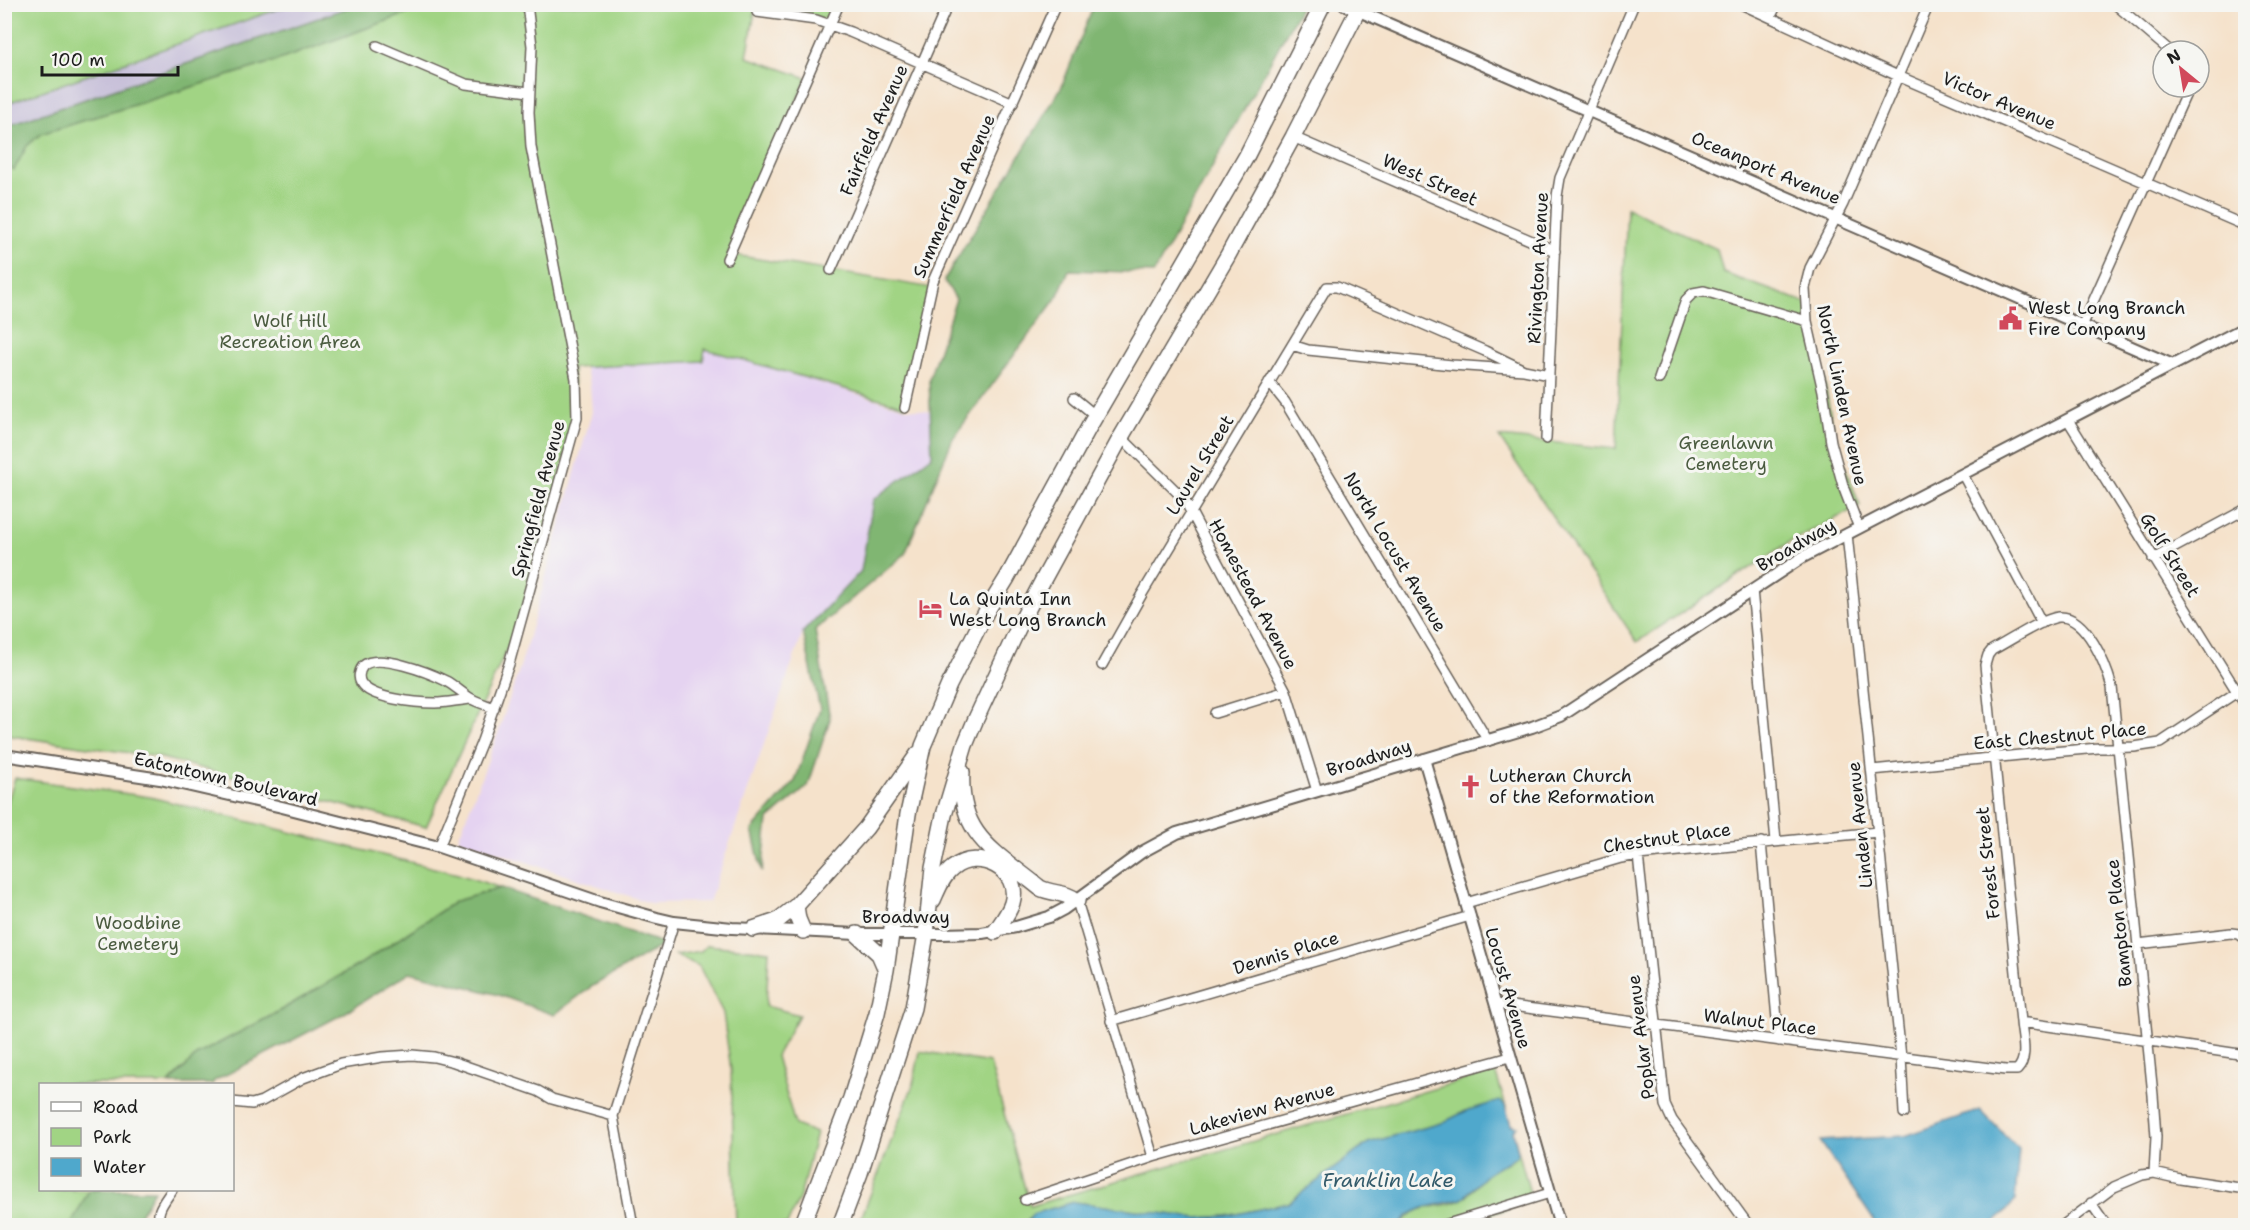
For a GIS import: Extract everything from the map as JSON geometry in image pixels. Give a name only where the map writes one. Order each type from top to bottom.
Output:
[{"type":"highway","points":[[802,1226],[865,1058],[886,970],[908,814],[923,746],[949,684],[1096,416],[1246,157],[1323,4]]},
{"type":"highway","points":[[840,1226],[864,1162],[912,1015],[926,934],[933,868],[944,815],[975,721],[1021,622],[1121,437],[1227,257],[1293,137],[1355,7]]},
{"type":"highway","points":[[753,929],[777,921],[796,906],[866,828],[923,746]]},
{"type":"highway","points":[[962,757],[962,801],[967,819],[974,831],[985,844],[1040,888],[1052,893],[1068,895],[1077,901]]},
{"type":"highway","points":[[928,908],[951,869],[967,860],[984,860],[1001,869],[1010,882],[1012,890],[1012,904],[995,932]]},
{"type":"highway","points":[[796,906],[803,931]]},
{"type":"highway","points":[[857,934],[879,954],[886,970]]},
{"type":"street","name":"Springfield Avenue","points":[[438,847],[494,708],[516,642],[571,443],[578,402],[576,379],[531,147],[529,92],[532,46],[527,4]]},
{"type":"street","points":[[727,259],[839,4]]},
{"type":"street","name":"Fairfield Avenue","points":[[831,270],[948,4]]},
{"type":"street","name":"Summerfield Avenue","points":[[905,408],[933,281],[1056,4]]},
{"type":"street","name":"Rivington Avenue","points":[[1546,440],[1560,178],[1634,4]]},
{"type":"street","name":"Victor Avenue","points":[[1741,4],[1898,76],[2246,226]]},
{"type":"street","points":[[1771,16],[1777,4]]},
{"type":"street","name":"North Linden Avenue","points":[[1859,528],[1838,470],[1807,321],[1804,297],[1806,278],[1836,218],[1929,4]]},
{"type":"street","points":[[2115,4],[2156,39]]},
{"type":"street","name":"Oceanport Avenue","points":[[1355,7],[1588,111],[2173,365]]},
{"type":"street","points":[[757,12],[816,20],[1013,103]]},
{"type":"street","points":[[377,46],[466,84],[529,92]]},
{"type":"street","points":[[2083,324],[2183,99]]},
{"type":"street","name":"West Street","points":[[1293,137],[1555,250]]},
{"type":"street","name":"Laurel Street","points":[[1102,665],[1323,292],[1330,285],[1462,340],[1524,370]]},
{"type":"street","points":[[1659,379],[1686,300],[1693,293],[1704,291],[1807,321]]},
{"type":"street","name":"Broadway","points":[[438,847],[600,902],[674,922],[753,929],[857,934],[926,934],[995,932],[1049,917],[1077,901],[1142,852],[1164,839],[1197,827],[1532,728],[1570,712],[1803,557],[2246,327]]},
{"type":"street","points":[[1292,345],[1319,351],[1524,370],[1549,375]]},
{"type":"street","name":"North Locust Avenue","points":[[1269,382],[1285,402],[1488,741]]},
{"type":"street","points":[[1074,398],[1096,416]]},
{"type":"street","name":"Golf Street","points":[[2068,420],[2245,703]]},
{"type":"street","name":"Homestead Avenue","points":[[1121,437],[1184,499],[1286,691],[1317,791]]},
{"type":"street","points":[[1963,475],[2042,623]]},
{"type":"street","points":[[2153,559],[2246,509]]},
{"type":"street","name":"Linden Avenue","points":[[1847,534],[1901,1057],[1904,1113]]},
{"type":"street","points":[[1752,590],[1776,841]]},
{"type":"street","name":"Bampton Place","points":[[2042,623],[2056,617],[2074,621],[2098,650],[2112,687],[2156,1137],[2154,1173]]},
{"type":"street","name":"Forest Street","points":[[2019,1067],[2024,1056],[1984,665],[1992,650],[2042,623]]},
{"type":"street","points":[[471,699],[437,703],[387,697],[368,690],[362,685],[360,671],[371,661],[387,661],[445,681],[471,699],[494,708]]},
{"type":"street","points":[[1215,713],[1286,691]]},
{"type":"street","name":"East Chestnut Place","points":[[1872,771],[2160,743],[2237,692]]},
{"type":"street","name":"Eatontown Boulevard","points":[[4,755],[160,779],[438,847]]},
{"type":"street","name":"Locust Avenue","points":[[1424,759],[1560,1226]]},
{"type":"street","name":"Chestnut Place","points":[[1466,903],[1638,855],[1878,832]]},
{"type":"street","points":[[1761,842],[1779,1041]]},
{"type":"street","name":"Poplar Avenue","points":[[1638,855],[1662,1091],[1668,1112],[1749,1226]]},
{"type":"street","points":[[1077,901],[1111,1022],[1153,1156]]},
{"type":"street","name":"Dennis Place","points":[[1111,1022],[1470,916]]},
{"type":"street","points":[[633,1226],[613,1116],[674,922]]},
{"type":"street","points":[[2138,944],[2231,933],[2239,934],[2246,939]]},
{"type":"street","name":"Walnut Place","points":[[1496,1004],[2005,1070],[2014,1071],[2019,1067]]},
{"type":"street","points":[[2021,1022],[2246,1055]]},
{"type":"street","points":[[234,1102],[252,1104],[267,1100],[303,1078],[341,1064],[412,1055],[454,1062],[538,1091],[552,1099],[613,1116]]},
{"type":"street","name":"Lakeview Avenue","points":[[1025,1200],[1153,1156],[1510,1057]]},
{"type":"street","points":[[2062,1226],[2114,1187],[2136,1177],[2154,1173],[2246,1189]]},
{"type":"street","points":[[162,1226],[158,1218],[159,1210],[171,1191]]},
{"type":"street","points":[[1441,1226],[1550,1193]]},
{"type":"street","points":[[2091,1203],[2107,1226]]},
{"type":"shaded area","points":[[290,5],[356,5],[5,127],[4,104]]},
{"type":"shaded area","points":[[705,349],[905,408],[930,411],[932,456],[873,500],[861,571],[803,632],[709,902],[650,903],[458,839],[496,739],[522,661],[592,412],[590,384],[585,367],[702,361]]},
{"type":"green space","points":[[5,4],[290,4],[290,5],[5,104]]},
{"type":"green space","points":[[1293,4],[1300,8],[1154,273],[1069,270],[1057,297],[953,438],[905,554],[815,630],[830,719],[808,786],[768,820],[762,872],[752,830],[795,781],[820,709],[803,632],[861,571],[873,500],[932,456],[929,379],[956,299],[944,280],[1061,88],[1094,5]]},
{"type":"green space","name":"Wolf Hill Recreation Area","points":[[356,5],[839,5],[831,20],[755,11],[747,57],[807,78],[728,254],[933,288],[905,406],[705,349],[703,361],[573,368],[575,419],[522,616],[426,827],[158,757],[5,735],[5,127]]},
{"type":"green space","points":[[356,5],[431,5],[279,60],[41,134],[27,146],[14,170],[5,164],[5,127]]},
{"type":"green space","name":"Greenlawn Cemetery","points":[[1627,208],[1717,249],[1723,273],[1810,304],[1836,443],[1860,506],[1790,542],[1637,642],[1499,437],[1616,449]]},
{"type":"green space","name":"Woodbine Cemetery","points":[[15,778],[150,797],[458,874],[501,888],[456,901],[362,963],[269,1017],[198,1054],[169,1083],[39,1083],[39,1191],[88,1191],[71,1225],[5,1225],[4,813]]},
{"type":"green space","points":[[501,888],[665,944],[591,987],[554,1015],[499,995],[410,972],[343,1014],[213,1083],[170,1083],[198,1054],[269,1017],[362,963],[456,901]]},
{"type":"green space","points":[[707,945],[769,951],[766,1006],[799,1015],[776,1056],[795,1125],[816,1133],[800,1197],[787,1225],[736,1225],[731,1070],[723,1013],[699,966],[675,955],[701,951]]},
{"type":"green space","points":[[920,1051],[990,1063],[1030,1206],[1495,1071],[1507,1110],[1505,1105],[1468,1110],[1442,1123],[1368,1143],[1288,1203],[1227,1216],[1197,1218],[1074,1202],[1033,1214],[1025,1225],[858,1226],[913,1085]]},
{"type":"green space","points":[[1515,1139],[1532,1200],[1463,1225],[1400,1226],[1415,1212],[1454,1203],[1466,1196],[1489,1173],[1517,1156]]},
{"type":"green space","points":[[88,1191],[153,1191],[134,1225],[71,1225]]},
{"type":"water","name":"Franklin Lake","points":[[1500,1101],[1505,1105],[1511,1125],[1517,1126],[1513,1131],[1517,1156],[1487,1174],[1462,1199],[1423,1208],[1408,1215],[1400,1225],[1025,1225],[1033,1214],[1074,1202],[1197,1218],[1227,1216],[1288,1203],[1368,1143],[1442,1123],[1468,1110]]},
{"type":"water","points":[[1980,1110],[2019,1149],[2015,1201],[1993,1225],[1874,1225],[1873,1219],[1820,1141],[1905,1136]]},
{"type":"place","name":"West Long Branch Fire Company","points":[[2010,318]]},
{"type":"place","name":"La Quinta Inn West Long Branch","points":[[931,609]]},
{"type":"place","name":"Lutheran Church of the Reformation","points":[[1471,786]]}]
